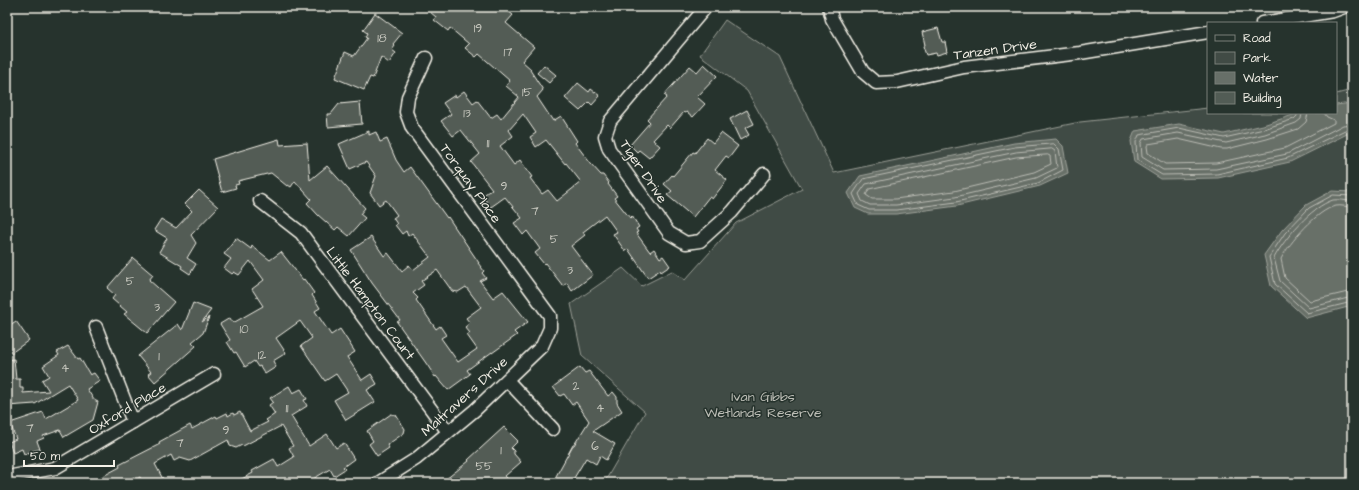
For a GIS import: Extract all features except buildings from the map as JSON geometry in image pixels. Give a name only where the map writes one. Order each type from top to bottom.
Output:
[{"type":"street","name":"Tiger Drive","points":[[706,7],[610,121],[605,136],[609,149],[669,233],[686,243],[700,241],[732,212],[764,174]]},
{"type":"street","name":"Tanzen Drive","points":[[829,7],[832,18],[863,72],[876,83],[897,82],[964,67],[1080,53],[1207,32]]},
{"type":"street","points":[[1268,22],[1333,11],[1344,7]]},
{"type":"street","name":"Torquay Place","points":[[426,58],[408,97],[406,112],[412,128],[550,316]]},
{"type":"street","name":"Little Hampton Court","points":[[260,201],[301,233],[448,432]]},
{"type":"street","name":"Maltravers Drive","points":[[378,483],[416,458],[475,410],[507,380],[542,346],[550,328],[550,316]]},
{"type":"street","points":[[96,327],[133,422]]},
{"type":"street","name":"Oxford Place","points":[[7,477],[55,468],[214,374]]},
{"type":"street","points":[[507,380],[553,429]]},
{"type":"green space","name":"Ivan Gibbs Wetlands Reserve","points":[[725,20],[780,57],[834,173],[1080,122],[1207,108],[1207,114],[1337,114],[1337,94],[1352,90],[1352,483],[604,483],[645,412],[582,356],[571,304],[623,268],[642,286],[672,271],[685,280],[736,223],[802,189],[747,91],[700,55]]},
{"type":"water","points":[[1352,103],[1352,133],[1347,134],[1290,162],[1218,178],[1161,179],[1134,162],[1131,141],[1135,131],[1179,124],[1224,134],[1263,125],[1296,114],[1337,114],[1337,105]]},
{"type":"water","points":[[1056,139],[1063,146],[1068,173],[1040,186],[957,206],[896,214],[868,214],[855,208],[848,193],[860,176],[1014,143]]},
{"type":"water","points":[[1332,191],[1352,192],[1352,306],[1306,318],[1271,286],[1264,255],[1282,230],[1306,205]]}]
